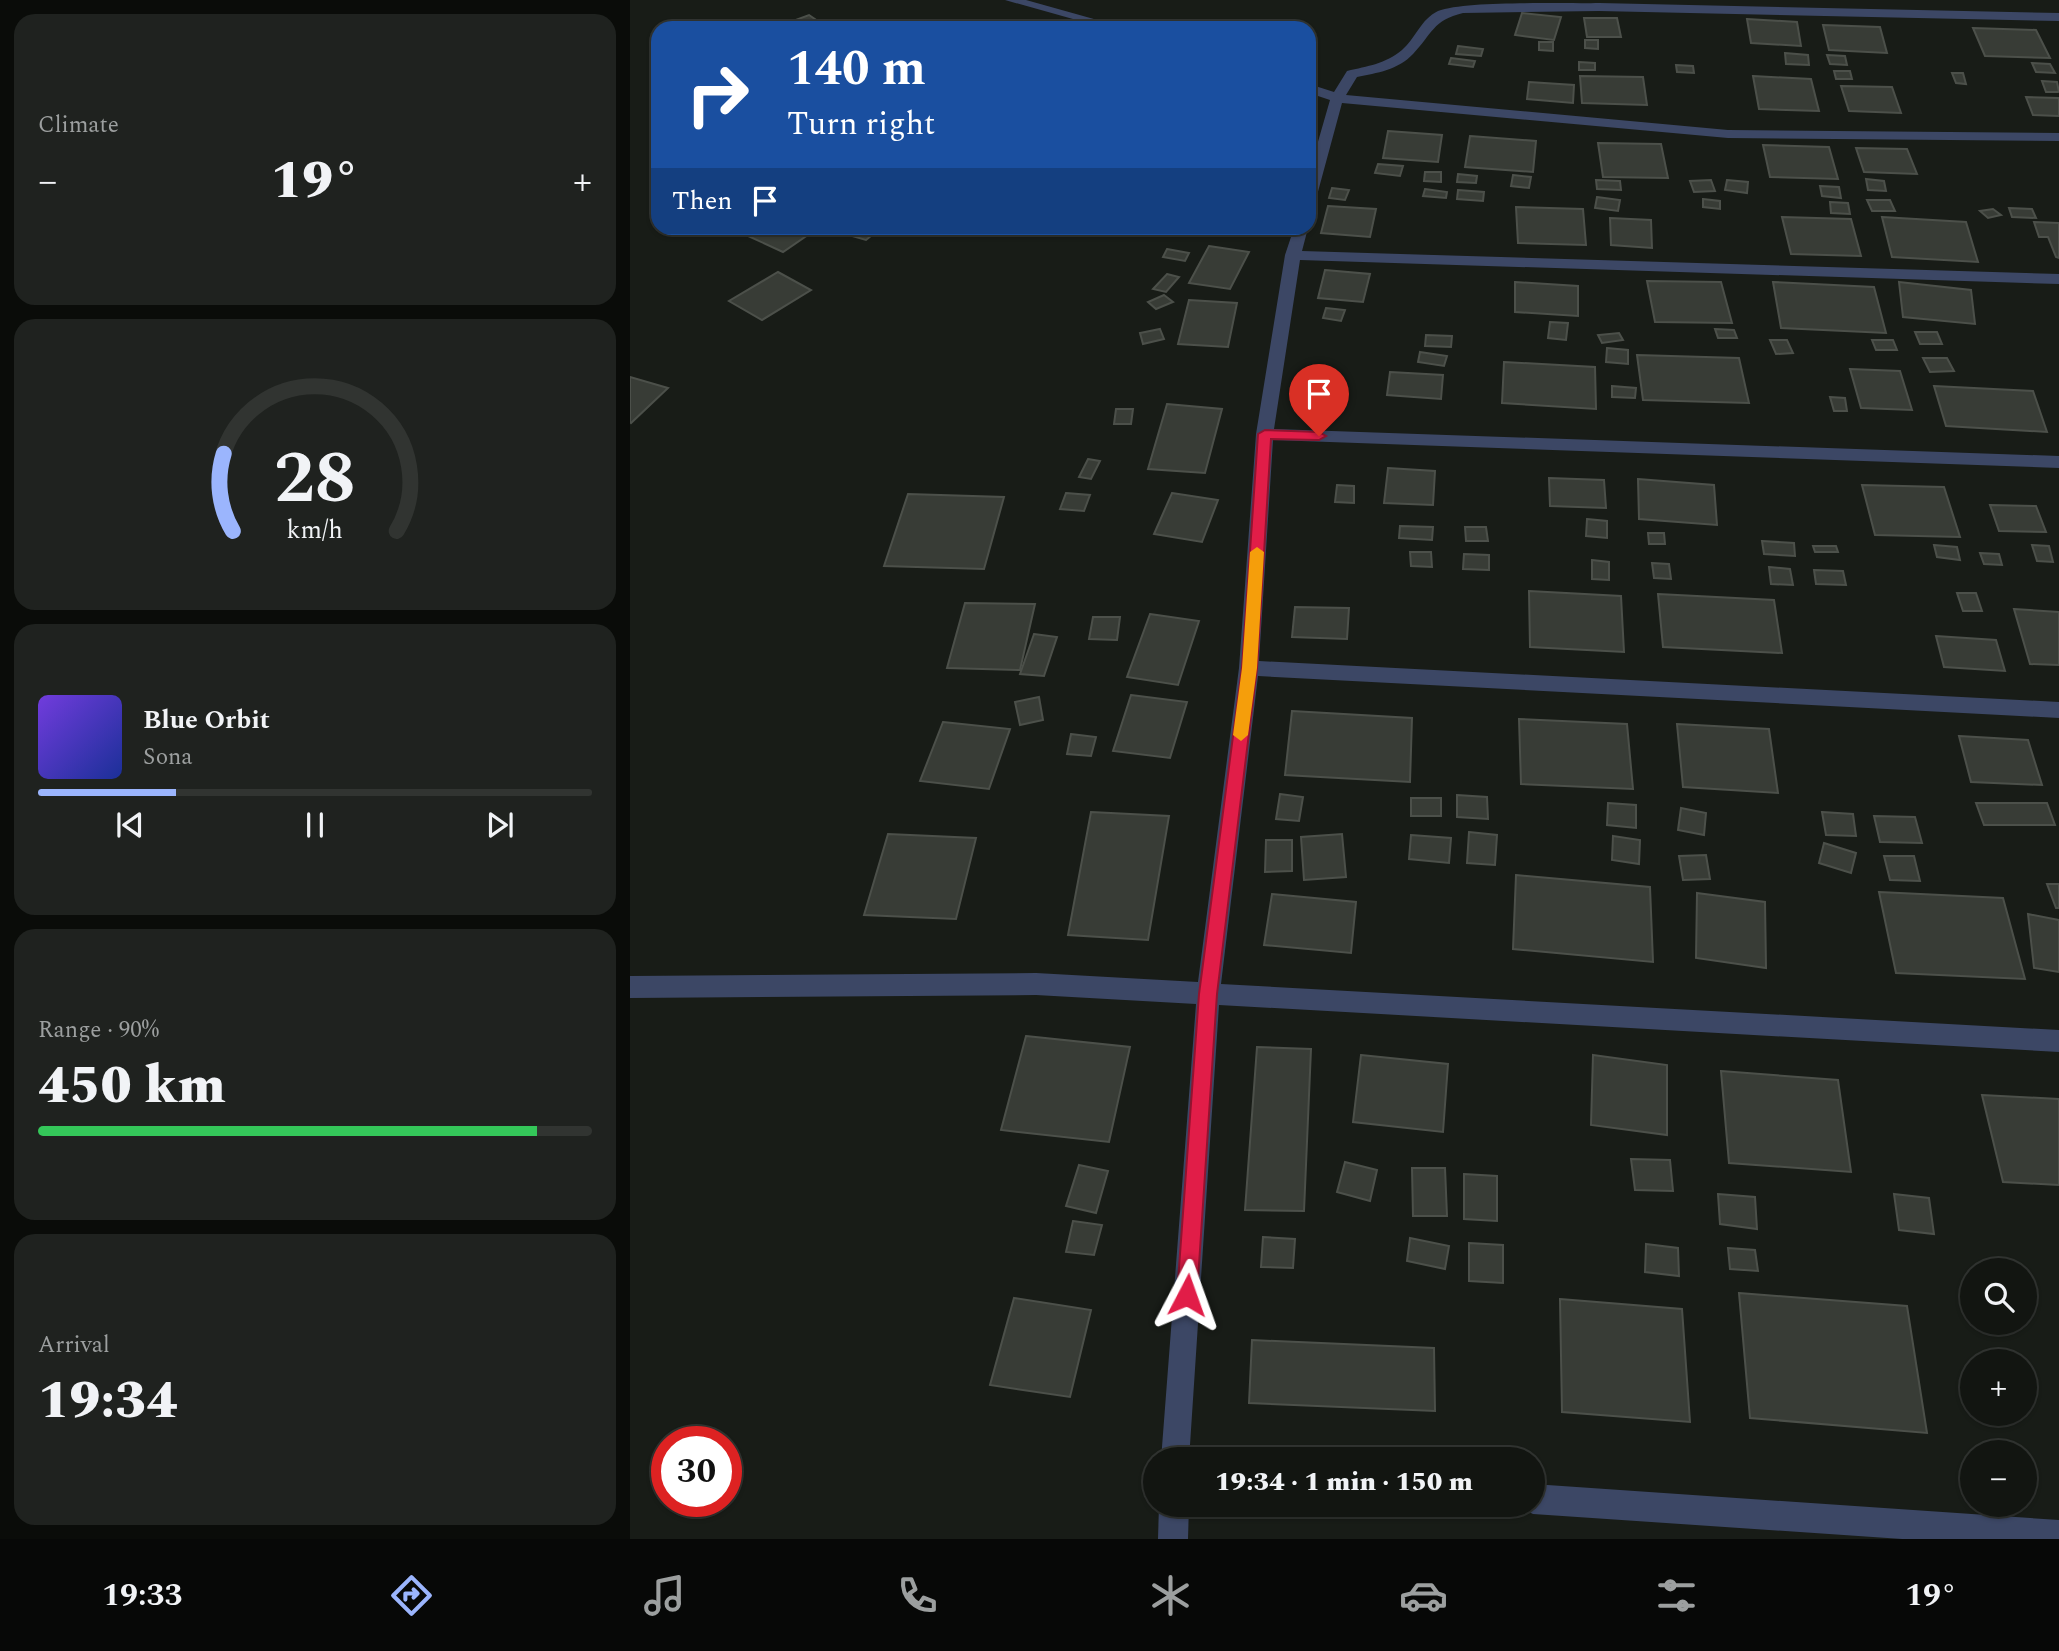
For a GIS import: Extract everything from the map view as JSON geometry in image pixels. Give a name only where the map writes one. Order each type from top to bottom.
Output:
[{"type":"street","points":[[1011,0],[1093,21]]},
{"type":"street","points":[[1316,174],[1337,98],[1352,74],[1383,68],[1408,52],[1421,33],[1441,14],[1463,9],[1599,7],[2059,17]]},
{"type":"street","points":[[1316,90],[1337,98],[1728,134],[2059,137]]},
{"type":"street","points":[[1176,1447],[1208,994],[1249,668],[1265,434],[1293,255],[1299,235]]},
{"type":"street","points":[[1293,255],[2059,279]]},
{"type":"street","points":[[1265,434],[2059,462]]},
{"type":"street","points":[[1249,668],[2059,710]]},
{"type":"street","points":[[630,987],[1036,984],[2059,1041]]},
{"type":"street","points":[[1545,1500],[2059,1535]]},
{"type":"street","points":[[1173,1539],[1174,1517]]},
{"type":"building","points":[[1522,13],[1561,17],[1554,40],[1515,35]]},
{"type":"building","points":[[809,15],[818,21],[793,21]]},
{"type":"building","points":[[1584,18],[1617,18],[1621,37],[1587,37]]},
{"type":"building","points":[[1747,19],[1797,22],[1801,46],[1751,43]]},
{"type":"building","points":[[1823,25],[1880,27],[1887,53],[1829,50]]},
{"type":"building","points":[[1973,28],[2036,30],[2050,58],[1985,56]]},
{"type":"building","points":[[1585,40],[1598,40],[1598,49],[1585,48]]},
{"type":"building","points":[[1539,42],[1553,42],[1553,51],[1539,50]]},
{"type":"building","points":[[1458,46],[1483,49],[1481,56],[1456,54]]},
{"type":"building","points":[[1785,53],[1808,55],[1809,65],[1786,64]]},
{"type":"building","points":[[1827,55],[1845,56],[1847,65],[1830,64]]},
{"type":"building","points":[[1451,58],[1475,61],[1473,67],[1449,64]]},
{"type":"building","points":[[1579,62],[1595,63],[1595,70],[1579,70]]},
{"type":"building","points":[[2032,63],[2050,64],[2055,73],[2036,72]]},
{"type":"building","points":[[1676,65],[1693,66],[1694,73],[1677,72]]},
{"type":"building","points":[[1834,71],[1850,71],[1852,79],[1836,79]]},
{"type":"building","points":[[1952,73],[1963,73],[1966,84],[1956,83]]},
{"type":"building","points":[[1580,76],[1643,77],[1647,105],[1582,103]]},
{"type":"building","points":[[1753,76],[1811,79],[1819,111],[1759,109]]},
{"type":"building","points":[[2042,81],[2057,82],[2059,92],[2046,92]]},
{"type":"building","points":[[1529,82],[1574,85],[1573,103],[1527,99]]},
{"type":"building","points":[[1841,86],[1892,87],[1901,113],[1849,111]]},
{"type":"building","points":[[2026,97],[2059,98],[2059,116],[2033,115]]},
{"type":"building","points":[[1388,131],[1442,135],[1438,162],[1383,158]]},
{"type":"building","points":[[1470,136],[1536,141],[1533,172],[1465,167]]},
{"type":"building","points":[[1598,143],[1661,144],[1668,178],[1603,177]]},
{"type":"building","points":[[1763,145],[1829,147],[1838,179],[1770,177]]},
{"type":"building","points":[[1856,148],[1907,149],[1917,174],[1864,172]]},
{"type":"building","points":[[1378,164],[1403,166],[1400,176],[1375,173]]},
{"type":"building","points":[[1425,172],[1441,172],[1441,182],[1424,181]]},
{"type":"building","points":[[1458,174],[1477,176],[1476,183],[1457,182]]},
{"type":"building","points":[[1513,175],[1531,177],[1529,188],[1511,186]]},
{"type":"building","points":[[1866,179],[1884,181],[1886,191],[1868,190]]},
{"type":"building","points":[[1596,180],[1620,181],[1621,190],[1597,189]]},
{"type":"building","points":[[1711,180],[1715,191],[1694,192],[1690,181]]},
{"type":"building","points":[[1727,180],[1748,182],[1747,193],[1725,190]]},
{"type":"building","points":[[1820,186],[1839,187],[1841,198],[1822,196]]},
{"type":"building","points":[[1332,188],[1349,190],[1345,200],[1329,198]]},
{"type":"building","points":[[1425,189],[1447,192],[1446,198],[1423,196]]},
{"type":"building","points":[[1458,190],[1484,192],[1483,201],[1457,199]]},
{"type":"building","points":[[1597,197],[1620,200],[1618,211],[1595,208]]},
{"type":"building","points":[[1703,199],[1720,201],[1720,209],[1703,207]]},
{"type":"building","points":[[1867,200],[1890,200],[1895,211],[1872,211]]},
{"type":"building","points":[[1830,202],[1848,203],[1850,214],[1831,213]]},
{"type":"building","points":[[1328,206],[1376,209],[1370,237],[1321,233]]},
{"type":"building","points":[[1516,207],[1583,209],[1586,245],[1518,243]]},
{"type":"building","points":[[2009,208],[2032,209],[2036,218],[2012,217]]},
{"type":"building","points":[[1993,209],[2001,215],[1988,218],[1980,211]]},
{"type":"building","points":[[1782,217],[1851,219],[1861,256],[1791,254]]},
{"type":"building","points":[[1882,217],[1966,222],[1978,262],[1892,257]]},
{"type":"building","points":[[1610,218],[1651,220],[1652,248],[1611,245]]},
{"type":"building","points":[[2034,222],[2059,223],[2059,258],[2056,257],[2048,237],[2039,237]]},
{"type":"building","points":[[746,235],[808,235],[783,252]]},
{"type":"building","points":[[848,235],[872,235],[866,240]]},
{"type":"building","points":[[1209,246],[1249,252],[1230,289],[1189,283]]},
{"type":"building","points":[[1167,249],[1189,253],[1185,261],[1163,257]]},
{"type":"building","points":[[1325,270],[1370,274],[1363,302],[1318,298]]},
{"type":"building","points":[[778,272],[811,290],[762,320],[729,301]]},
{"type":"building","points":[[1167,274],[1179,277],[1166,292],[1153,289]]},
{"type":"building","points":[[1647,281],[1721,282],[1732,323],[1655,322]]},
{"type":"building","points":[[1515,282],[1578,286],[1578,316],[1515,312]]},
{"type":"building","points":[[1773,282],[1874,287],[1886,333],[1781,328]]},
{"type":"building","points":[[1899,282],[1971,290],[1975,324],[1903,317]]},
{"type":"building","points":[[1164,295],[1173,302],[1156,309],[1148,302]]},
{"type":"building","points":[[1189,300],[1237,303],[1228,347],[1178,344]]},
{"type":"building","points":[[1326,308],[1345,310],[1341,321],[1323,318]]},
{"type":"building","points":[[1550,322],[1568,323],[1566,340],[1548,338]]},
{"type":"building","points":[[1160,329],[1164,339],[1143,344],[1140,333]]},
{"type":"building","points":[[1715,329],[1734,330],[1737,338],[1718,338]]},
{"type":"building","points":[[1915,332],[1937,332],[1942,344],[1920,344]]},
{"type":"building","points":[[1619,333],[1623,340],[1602,343],[1598,335]]},
{"type":"building","points":[[1426,335],[1452,336],[1451,347],[1425,346]]},
{"type":"building","points":[[1770,340],[1787,340],[1793,353],[1776,354]]},
{"type":"building","points":[[1872,340],[1893,340],[1897,350],[1876,350]]},
{"type":"building","points":[[1607,348],[1628,350],[1628,364],[1606,362]]},
{"type":"building","points":[[1420,352],[1447,356],[1444,366],[1418,362]]},
{"type":"building","points":[[1637,355],[1739,358],[1749,403],[1643,400]]},
{"type":"building","points":[[1923,358],[1947,358],[1954,371],[1930,372]]},
{"type":"building","points":[[1504,362],[1595,367],[1596,409],[1502,403]]},
{"type":"building","points":[[1850,369],[1900,371],[1912,410],[1861,408]]},
{"type":"building","points":[[1390,372],[1443,375],[1441,399],[1387,395]]},
{"type":"building","points":[[630,377],[668,388],[631,423],[630,422]]},
{"type":"building","points":[[1612,386],[1636,388],[1635,398],[1612,397]]},
{"type":"building","points":[[1934,386],[2033,391],[2047,432],[1946,426]]},
{"type":"building","points":[[1830,397],[1845,398],[1847,411],[1834,411]]},
{"type":"building","points":[[1167,404],[1222,409],[1205,473],[1148,469]]},
{"type":"building","points":[[1116,409],[1133,409],[1131,424],[1114,424]]},
{"type":"building","points":[[1088,459],[1100,461],[1091,479],[1079,477]]},
{"type":"building","points":[[1388,468],[1435,471],[1433,505],[1384,503]]},
{"type":"building","points":[[1549,478],[1604,480],[1606,508],[1550,506]]},
{"type":"building","points":[[1638,479],[1714,485],[1717,525],[1639,519]]},
{"type":"building","points":[[1337,485],[1354,486],[1354,503],[1335,502]]},
{"type":"building","points":[[1862,485],[1944,487],[1960,537],[1875,535]]},
{"type":"building","points":[[1066,493],[1090,495],[1084,511],[1060,509]]},
{"type":"building","points":[[1172,493],[1218,500],[1202,542],[1154,534]]},
{"type":"building","points":[[908,494],[1004,497],[984,569],[884,566]]},
{"type":"building","points":[[1990,505],[2036,506],[2046,532],[1999,531]]},
{"type":"building","points":[[1587,519],[1607,521],[1607,538],[1586,536]]},
{"type":"building","points":[[1400,526],[1433,527],[1432,540],[1399,538]]},
{"type":"building","points":[[1465,527],[1486,527],[1488,541],[1466,541]]},
{"type":"building","points":[[1648,533],[1664,533],[1665,544],[1649,544]]},
{"type":"building","points":[[1762,541],[1794,543],[1795,556],[1764,554]]},
{"type":"building","points":[[1934,545],[1957,547],[1960,560],[1937,557]]},
{"type":"building","points":[[2032,545],[2049,546],[2053,562],[2037,561]]},
{"type":"building","points":[[1813,546],[1836,546],[1838,552],[1815,552]]},
{"type":"building","points":[[1410,552],[1431,552],[1432,567],[1411,566]]},
{"type":"building","points":[[1980,553],[1999,554],[2002,565],[1984,564]]},
{"type":"building","points":[[1464,554],[1489,555],[1489,570],[1463,569]]},
{"type":"building","points":[[1592,560],[1609,562],[1609,580],[1592,579]]},
{"type":"building","points":[[1652,563],[1669,564],[1671,579],[1654,578]]},
{"type":"building","points":[[1769,567],[1790,569],[1793,585],[1771,584]]},
{"type":"building","points":[[1814,570],[1843,571],[1846,585],[1816,584]]},
{"type":"building","points":[[1529,591],[1621,596],[1624,652],[1530,647]]},
{"type":"building","points":[[1957,593],[1976,593],[1982,611],[1963,611]]},
{"type":"building","points":[[1658,594],[1774,600],[1782,653],[1663,647]]},
{"type":"building","points":[[965,603],[1035,604],[1020,670],[947,668]]},
{"type":"building","points":[[1295,607],[1349,608],[1347,639],[1292,637]]},
{"type":"building","points":[[2014,609],[2059,612],[2059,665],[2030,664]]},
{"type":"building","points":[[1150,614],[1199,621],[1178,685],[1127,677]]},
{"type":"building","points":[[1093,617],[1120,617],[1117,640],[1089,639]]},
{"type":"building","points":[[1034,634],[1057,637],[1044,676],[1020,674]]},
{"type":"building","points":[[1936,636],[1996,640],[2005,671],[1944,667]]},
{"type":"building","points":[[1131,695],[1187,702],[1170,758],[1113,751]]},
{"type":"building","points":[[1039,697],[1043,720],[1020,725],[1015,702]]},
{"type":"building","points":[[1292,711],[1412,718],[1410,782],[1285,775]]},
{"type":"building","points":[[1519,719],[1627,724],[1633,789],[1521,784]]},
{"type":"building","points":[[943,722],[1010,729],[989,789],[920,781]]},
{"type":"building","points":[[1677,724],[1769,729],[1778,793],[1683,787]]},
{"type":"building","points":[[1071,734],[1096,737],[1091,756],[1067,754]]},
{"type":"building","points":[[1959,736],[2028,740],[2042,785],[1971,782]]},
{"type":"building","points":[[1280,794],[1303,797],[1299,821],[1276,819]]},
{"type":"building","points":[[1457,795],[1487,797],[1488,819],[1457,817]]},
{"type":"building","points":[[1411,798],[1441,798],[1441,816],[1411,816]]},
{"type":"building","points":[[1608,803],[1636,805],[1636,828],[1607,825]]},
{"type":"building","points":[[1976,803],[2047,803],[2055,825],[1984,825]]},
{"type":"building","points":[[1681,808],[1706,813],[1704,835],[1678,830]]},
{"type":"building","points":[[1091,812],[1169,816],[1148,940],[1068,935]]},
{"type":"building","points":[[1822,812],[1853,814],[1856,836],[1826,835]]},
{"type":"building","points":[[1874,816],[1915,817],[1922,843],[1880,842]]},
{"type":"building","points":[[1469,832],[1497,835],[1495,865],[1467,863]]},
{"type":"building","points":[[888,834],[976,838],[956,919],[864,915]]},
{"type":"building","points":[[1342,834],[1346,877],[1304,880],[1301,837]]},
{"type":"building","points":[[1411,835],[1451,838],[1449,863],[1409,859]]},
{"type":"building","points":[[1613,836],[1640,840],[1639,864],[1612,860]]},
{"type":"building","points":[[1266,840],[1292,840],[1292,871],[1265,872]]},
{"type":"building","points":[[1824,843],[1856,853],[1851,873],[1819,863]]},
{"type":"building","points":[[1706,855],[1710,879],[1683,880],[1679,856]]},
{"type":"building","points":[[1884,856],[1914,856],[1920,881],[1890,880]]},
{"type":"building","points":[[1516,875],[1650,887],[1653,962],[1513,949]]},
{"type":"building","points":[[2047,884],[2059,884],[2059,908],[2056,908]]},
{"type":"building","points":[[1879,892],[2003,898],[2025,979],[1896,973]]},
{"type":"building","points":[[1697,893],[1765,902],[1766,968],[1696,958]]},
{"type":"building","points":[[1272,894],[1356,902],[1351,953],[1264,945]]},
{"type":"building","points":[[2028,914],[2059,920],[2059,972],[2034,968]]},
{"type":"building","points":[[1026,1036],[1130,1047],[1109,1142],[1001,1130]]},
{"type":"building","points":[[1257,1047],[1311,1049],[1304,1211],[1245,1210]]},
{"type":"building","points":[[1361,1055],[1448,1064],[1443,1132],[1353,1122]]},
{"type":"building","points":[[1593,1055],[1667,1065],[1667,1135],[1591,1125]]},
{"type":"building","points":[[1721,1071],[1838,1080],[1851,1172],[1729,1163]]},
{"type":"building","points":[[1982,1095],[2059,1099],[2059,1185],[2003,1182]]},
{"type":"building","points":[[1631,1159],[1670,1160],[1673,1191],[1635,1190]]},
{"type":"building","points":[[1345,1162],[1377,1170],[1370,1201],[1337,1192]]},
{"type":"building","points":[[1079,1165],[1108,1171],[1096,1213],[1066,1206]]},
{"type":"building","points":[[1412,1168],[1445,1168],[1447,1216],[1413,1216]]},
{"type":"building","points":[[1464,1174],[1497,1176],[1497,1221],[1464,1219]]},
{"type":"building","points":[[1718,1194],[1755,1197],[1757,1229],[1720,1224]]},
{"type":"building","points":[[1894,1194],[1929,1198],[1934,1234],[1899,1230]]},
{"type":"building","points":[[1073,1221],[1102,1225],[1094,1255],[1066,1252]]},
{"type":"building","points":[[1263,1237],[1295,1239],[1293,1268],[1261,1267]]},
{"type":"building","points":[[1410,1238],[1449,1246],[1445,1269],[1407,1261]]},
{"type":"building","points":[[1469,1243],[1503,1245],[1503,1283],[1469,1281]]},
{"type":"building","points":[[1646,1244],[1678,1248],[1679,1276],[1645,1272]]},
{"type":"building","points":[[1728,1248],[1755,1250],[1758,1271],[1730,1269]]},
{"type":"building","points":[[1739,1293],[1907,1306],[1927,1433],[1750,1418]]},
{"type":"building","points":[[1014,1298],[1091,1310],[1070,1397],[990,1385]]},
{"type":"building","points":[[1560,1299],[1682,1309],[1690,1422],[1562,1412]]},
{"type":"building","points":[[1252,1340],[1434,1348],[1435,1411],[1249,1403]]},
{"type":"slow traffic","points":[[1241,735],[1249,668],[1257,552]]},
{"type":"route","points":[[1187,1295],[1208,994],[1249,668],[1265,434],[1319,436]]}]
